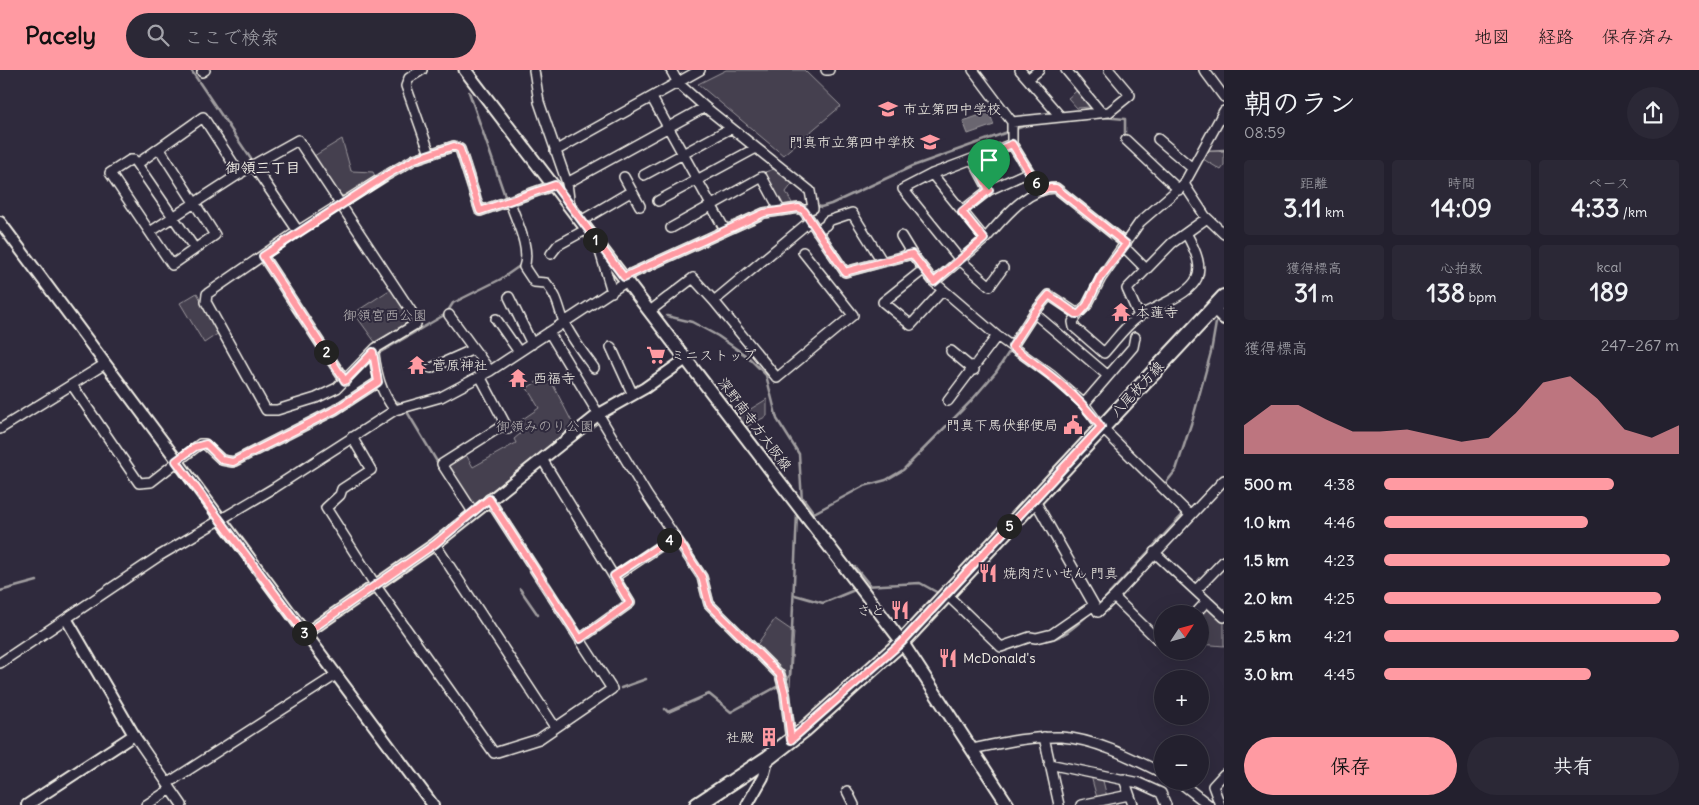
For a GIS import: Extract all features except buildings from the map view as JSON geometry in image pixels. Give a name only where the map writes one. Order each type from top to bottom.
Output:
[{"type":"main road","name":"深野南寺方大阪線","points":[[465,70],[555,185],[570,208],[902,642],[1008,805]]},
{"type":"main road","name":"八尾枚方線","points":[[697,805],[768,758],[791,740],[902,642],[945,593],[1224,296]]},
{"type":"street","points":[[422,70],[410,78],[406,86],[430,154]]},
{"type":"street","points":[[534,70],[539,102],[567,183],[570,208]]},
{"type":"street","points":[[671,70],[678,83],[705,107],[810,191],[814,208],[804,211]]},
{"type":"street","points":[[555,151],[700,70]]},
{"type":"street","points":[[1020,70],[1059,115]]},
{"type":"street","points":[[1028,79],[1040,70]]},
{"type":"street","points":[[1066,70],[1100,111]]},
{"type":"street","points":[[1012,123],[1059,115],[1100,111],[1109,112],[1130,95],[1109,70]]},
{"type":"street","points":[[979,72],[1012,123],[1013,139],[1029,172],[1041,191]]},
{"type":"street","points":[[1209,72],[1224,97]]},
{"type":"street","points":[[652,98],[725,230]]},
{"type":"street","points":[[567,183],[705,107]]},
{"type":"street","points":[[1186,233],[1198,258],[1200,276],[1195,282],[1178,295],[1140,316],[1104,353],[1074,327],[1073,322],[1087,305],[1100,278],[1125,246],[1140,222],[1182,187],[1224,111]]},
{"type":"street","points":[[137,164],[203,117],[240,174]]},
{"type":"street","points":[[644,175],[731,128]]},
{"type":"street","points":[[1003,268],[990,286],[961,261],[903,189],[932,174],[974,160],[1013,139]]},
{"type":"street","points":[[1158,139],[1192,168]]},
{"type":"street","points":[[150,232],[253,165],[298,140],[340,204],[415,317],[416,324],[373,352],[337,388],[316,398],[277,410],[266,410],[206,302],[207,294],[298,231],[340,204],[415,159],[454,146],[460,149],[480,211],[555,185]]},
{"type":"street","points":[[1126,140],[1182,187],[1207,218],[1224,234]]},
{"type":"street","points":[[159,148],[215,235],[195,249],[172,265],[110,173],[130,160],[134,160],[195,249]]},
{"type":"street","points":[[658,201],[756,148]]},
{"type":"street","points":[[974,160],[989,190]]},
{"type":"street","points":[[253,165],[298,231]]},
{"type":"street","points":[[962,212],[989,190],[1029,172]]},
{"type":"street","points":[[932,174],[984,239]]},
{"type":"street","points":[[624,177],[640,206]]},
{"type":"street","points":[[671,228],[762,177],[780,210]]},
{"type":"street","points":[[934,282],[961,261],[1018,204],[1048,188],[1056,188],[1125,246],[1145,268]]},
{"type":"street","points":[[550,254],[558,245],[584,225],[632,191]]},
{"type":"street","points":[[510,202],[526,250],[527,260],[524,267],[534,282],[546,283],[553,292],[559,303],[564,322],[594,368]]},
{"type":"street","points":[[0,663],[67,620],[159,556],[222,520],[352,437],[402,408],[441,397],[490,372],[612,292],[626,279],[725,230],[764,213],[799,208],[804,211],[845,272],[912,254]]},
{"type":"street","points":[[817,231],[826,225],[828,220],[852,213],[882,261]]},
{"type":"street","points":[[1140,316],[1127,289],[1145,268],[1172,243],[1207,218]]},
{"type":"street","points":[[714,301],[810,221]]},
{"type":"street","points":[[0,222],[433,805]]},
{"type":"street","points":[[901,236],[923,270],[934,282],[997,336],[1052,375],[1084,404],[1101,427],[1190,515]]},
{"type":"street","points":[[597,243],[612,292]]},
{"type":"street","points":[[650,311],[693,278],[777,378],[852,315],[803,252]]},
{"type":"street","points":[[263,256],[345,381]]},
{"type":"street","points":[[923,270],[883,302],[911,325],[943,290]]},
{"type":"street","points":[[1012,347],[1034,313],[1049,295],[1076,314],[1079,314]]},
{"type":"street","points":[[509,297],[532,344]]},
{"type":"street","points":[[1213,308],[1224,319]]},
{"type":"street","points":[[1034,313],[1107,375]]},
{"type":"street","points":[[449,315],[490,372]]},
{"type":"street","points":[[496,319],[519,352]]},
{"type":"street","points":[[549,332],[647,495],[702,577],[709,604],[780,675],[785,693],[791,740]]},
{"type":"street","points":[[948,401],[974,370],[997,336]]},
{"type":"street","points":[[1084,404],[1133,347],[1135,337]]},
{"type":"street","points":[[611,347],[633,395]]},
{"type":"street","points":[[431,368],[474,348]]},
{"type":"street","points":[[951,351],[974,370]]},
{"type":"street","points":[[373,352],[378,382],[386,400],[402,408]]},
{"type":"street","points":[[305,634],[435,544],[489,499],[599,414],[633,395],[686,359]]},
{"type":"street","points":[[0,429],[105,364]]},
{"type":"street","points":[[473,512],[442,464],[507,426],[480,376]]},
{"type":"street","points":[[72,385],[139,484],[151,482],[195,447],[206,444],[222,460],[233,462],[335,410],[378,382]]},
{"type":"street","points":[[352,437],[372,470],[342,488],[340,495],[326,508],[376,586],[494,753],[539,739],[612,689],[489,499]]},
{"type":"street","points":[[542,458],[630,603],[580,639]]},
{"type":"street","points":[[1034,499],[1098,612],[1224,480]]},
{"type":"street","points":[[614,576],[675,536]]},
{"type":"street","points":[[435,544],[555,727]]},
{"type":"street","points":[[1154,552],[1224,617]]},
{"type":"street","points":[[1196,590],[1224,561]]},
{"type":"street","points":[[945,593],[1001,647],[1030,637],[1036,638],[1052,634],[1094,605]]},
{"type":"street","points":[[1114,597],[1154,637]]},
{"type":"street","points":[[1204,605],[1207,601]]},
{"type":"street","points":[[67,620],[134,735],[182,805]]},
{"type":"street","points":[[146,805],[170,786],[336,675]]},
{"type":"street","points":[[27,805],[134,735]]},
{"type":"street","points":[[972,749],[1044,737],[1063,737],[1117,751],[1154,769]]},
{"type":"street","points":[[1044,737],[1059,805]]},
{"type":"street","points":[[747,805],[764,778],[768,758]]},
{"type":"street","points":[[1049,764],[1139,783],[1161,793],[1166,805]]},
{"type":"street","points":[[1220,805],[1213,786],[1224,774]]},
{"type":"street","points":[[1124,779],[1132,805]]},
{"type":"street","points":[[1189,790],[1207,804]]},
{"type":"street","points":[[847,791],[854,805]]},
{"type":"street","points":[[1081,805],[1129,795]]},
{"type":"green space","points":[[726,70],[804,70],[841,106],[783,155],[698,84]]},
{"type":"green space","points":[[1080,88],[1093,104],[1090,107],[1077,108],[1068,98]]},
{"type":"green space","points":[[342,139],[351,171],[373,172],[375,176],[345,196],[340,195],[314,156]]},
{"type":"green space","points":[[1208,151],[1224,151],[1224,166],[1221,170],[1203,159]]},
{"type":"green space","points":[[777,168],[793,183],[786,192],[792,203],[783,206],[765,172]]},
{"type":"green space","name":"御領宮西公園","points":[[391,289],[405,310],[407,315],[406,324],[375,342],[354,313]]},
{"type":"green space","points":[[197,293],[219,333],[204,343],[180,303]]},
{"type":"green space","name":"御領みのり公園","points":[[548,375],[574,426],[472,506],[445,465],[465,453],[473,467],[516,443],[514,439],[520,434],[517,423],[539,408],[527,388]]},
{"type":"green space","points":[[767,399],[767,416],[744,428],[732,413],[739,408],[744,413]]},
{"type":"green space","points":[[1209,607],[1224,622],[1224,646],[1209,645]]},
{"type":"green space","points":[[775,619],[794,632],[790,686],[787,687],[756,646]]},
{"type":"green space","points":[[1091,776],[1102,777],[1107,797],[1097,798]]},
{"type":"shaded area","points":[[989,112],[994,125],[968,134],[963,121]]},
{"type":"waterway","points":[[191,70],[251,159]]},
{"type":"waterway","points":[[665,70],[671,79]]},
{"type":"waterway","points":[[469,92],[506,199]]},
{"type":"waterway","points":[[1102,117],[1125,119],[1125,138]]},
{"type":"waterway","points":[[814,205],[821,207],[831,204],[913,166],[1027,125]]},
{"type":"waterway","points":[[1206,151],[1224,150]]},
{"type":"waterway","points":[[381,371],[379,353],[446,314],[453,303],[501,279],[521,265]]},
{"type":"waterway","points":[[667,316],[692,322],[718,336],[748,357],[766,375],[777,419],[799,454],[802,501]]},
{"type":"waterway","points":[[1170,489],[1165,484],[1176,470],[1193,418],[1211,352],[1216,323]]},
{"type":"waterway","points":[[803,498],[814,513],[864,486],[886,480],[903,470],[971,401],[996,372],[1011,349]]},
{"type":"waterway","points":[[391,399],[404,405]]},
{"type":"waterway","points":[[406,410],[439,465]]},
{"type":"waterway","points":[[1097,607],[1185,512]]},
{"type":"waterway","points":[[785,682],[790,675],[797,513]]},
{"type":"waterway","points":[[855,567],[869,584]]},
{"type":"waterway","points":[[0,591],[37,581]]},
{"type":"waterway","points":[[864,586],[920,583],[940,594]]},
{"type":"waterway","points":[[520,589],[538,615]]},
{"type":"waterway","points":[[795,595],[823,603],[857,589]]},
{"type":"waterway","points":[[1041,641],[1062,635],[1091,612]]},
{"type":"waterway","points":[[621,688],[646,679]]},
{"type":"waterway","points":[[665,709],[668,712],[709,694],[731,712],[780,685]]},
{"type":"place","name":"市立第四中学校","points":[[888,109]]},
{"type":"place","name":"門真市立第四中学校","points":[[930,142]]},
{"type":"place","name":"本蓮寺","points":[[1121,312]]},
{"type":"place","name":"ミニストップ","points":[[656,355]]},
{"type":"place","name":"菅原神社","points":[[417,365]]},
{"type":"place","name":"西福寺","points":[[518,378]]},
{"type":"place","name":"門真下馬伏郵便局","points":[[1073,425]]},
{"type":"place","name":"焼肉だいせん 門真","points":[[988,573]]},
{"type":"place","name":"さと","points":[[900,610]]},
{"type":"place","name":"McDonald's","points":[[948,658]]},
{"type":"place","name":"社殿","points":[[769,737]]},
{"type":"district","name":"御領三丁目","points":[[263,168]]},
{"type":"route","points":[[1012,144],[1041,191],[1048,188],[1056,188],[1126,244],[1100,278],[1087,305],[1079,314],[1076,314],[1049,295],[1034,313],[1012,347],[1052,375],[1084,404],[1101,427],[945,593],[902,642],[791,740],[785,693],[780,675],[709,604],[702,577],[675,536],[614,576],[630,603],[580,639],[489,499],[435,544],[305,634],[226,525],[176,461],[200,444],[206,444],[222,460],[233,462],[264,448],[335,410],[378,382],[373,352],[345,381],[263,256],[298,231],[387,175],[415,159],[454,146],[460,149],[480,211],[555,185],[570,208],[624,277],[764,213],[799,208],[804,211],[845,272],[912,254],[928,277],[934,282],[961,261],[984,239],[962,212],[989,190],[974,160],[1012,144]]}]
